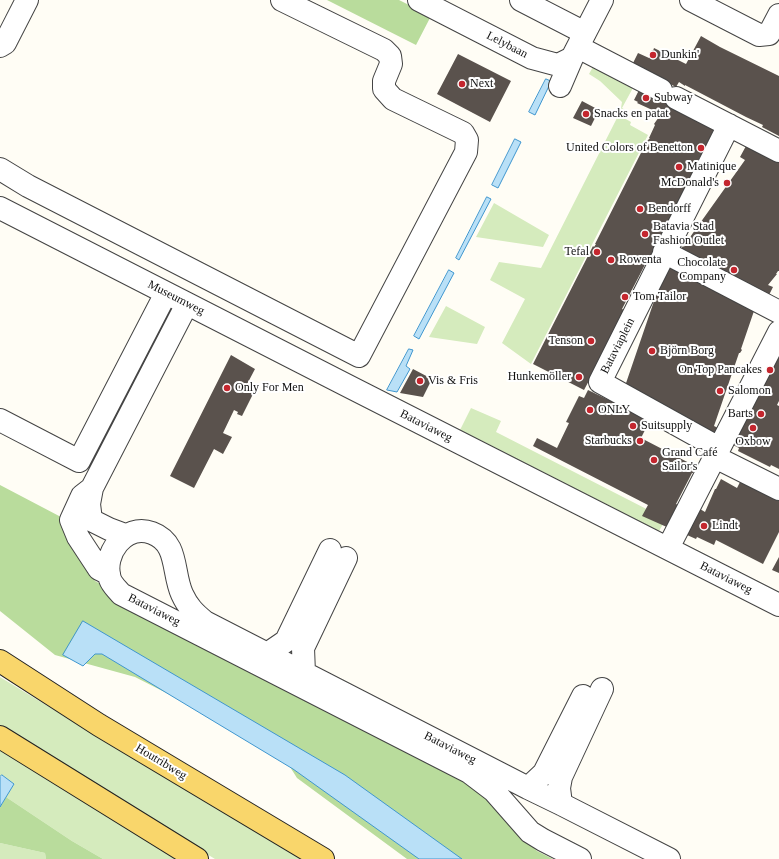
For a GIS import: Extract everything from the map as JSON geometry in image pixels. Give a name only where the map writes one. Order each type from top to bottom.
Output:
[{"type":"main road","name":"Houtribweg","points":[[0,661],[99,725],[323,859]]},
{"type":"main road","points":[[0,737],[197,859]]},
{"type":"street","points":[[0,46],[5,43],[27,0]]},
{"type":"street","points":[[0,169],[28,186],[359,356],[466,152],[467,140],[463,132],[393,99],[384,89],[384,81],[391,64],[390,56],[384,50],[282,0]]},
{"type":"street","name":"Lelybaan","points":[[419,0],[532,58],[558,65],[579,46]]},
{"type":"street","points":[[521,0],[579,46],[779,150]]},
{"type":"street","points":[[560,86],[602,0]]},
{"type":"street","points":[[691,0],[759,35],[769,34],[779,14]]},
{"type":"street","name":"Bataviaplein","points":[[717,452],[600,382],[729,125]]},
{"type":"street","name":"Museumweg","points":[[0,208],[352,388]]},
{"type":"street","points":[[664,252],[779,312]]},
{"type":"street","points":[[0,420],[79,461],[181,301],[201,275]]},
{"type":"street","points":[[109,574],[108,565],[112,555],[117,543],[125,535],[91,520],[88,504],[92,488],[181,301]]},
{"type":"street","points":[[668,548],[779,332]]},
{"type":"street","name":"Bataviaweg","points":[[352,388],[779,605]]},
{"type":"street","points":[[717,452],[779,489]]},
{"type":"street","points":[[92,488],[82,496],[71,520],[78,537],[99,569],[109,574]]},
{"type":"street","name":"Bataviaweg","points":[[125,535],[132,532],[143,531],[160,537],[169,546],[174,558],[176,575],[181,593],[190,609],[205,622],[669,859]]},
{"type":"street","points":[[267,654],[286,641],[338,554],[303,648],[304,673]]},
{"type":"street","name":"Bataviaweg","points":[[109,574],[111,580],[121,594],[469,772],[494,791],[530,832],[580,859]]},
{"type":"street","points":[[528,788],[544,773],[596,686],[561,777],[559,788],[561,804]]},
{"type":"green space","points":[[327,0],[399,0],[431,16],[416,45]]},
{"type":"green space","points":[[594,65],[634,86],[622,108],[627,111],[624,118],[631,122],[630,125],[648,135],[531,364],[502,343],[525,299],[490,280],[499,262],[541,268],[617,118],[622,102],[600,81],[589,74]]},
{"type":"green space","points":[[494,203],[549,235],[543,247],[476,237]]},
{"type":"green space","points":[[446,306],[485,327],[477,344],[429,337]]},
{"type":"green space","points":[[471,408],[501,421],[496,432],[666,519],[659,531],[460,430]]},
{"type":"green space","points":[[0,485],[61,517],[95,581],[470,782],[537,851],[553,859],[407,859],[297,778],[280,751],[135,677],[55,655],[0,611]]},
{"type":"green space","points":[[0,677],[303,859],[215,859],[0,725]]},
{"type":"green space","points":[[0,749],[180,859],[103,859],[72,841],[6,797],[13,784],[2,775],[0,777]]},
{"type":"green space","points":[[6,797],[72,841],[103,859],[46,859],[45,853],[0,843],[0,807]]},
{"type":"green space","points":[[0,843],[45,853],[46,859],[0,859]]},
{"type":"water","points":[[546,79],[558,84],[555,89],[549,86],[535,115],[529,112]]},
{"type":"water","points":[[515,139],[521,142],[498,188],[492,185]]},
{"type":"water","points":[[487,197],[491,199],[459,260],[456,258]]},
{"type":"water","points":[[449,270],[454,273],[419,339],[414,336]]},
{"type":"water","points":[[409,349],[413,350],[406,366],[410,369],[397,392],[387,390]]},
{"type":"water","points":[[83,621],[345,775],[462,859],[419,859],[293,769],[102,654],[95,654],[83,666],[63,655]]},
{"type":"water","points":[[2,775],[14,784],[0,807],[0,777]]},
{"type":"building","points":[[701,36],[779,76],[779,136],[762,127],[763,125],[679,82],[676,87],[632,65],[638,53],[649,58],[654,48],[686,64]]},
{"type":"building","points":[[458,54],[511,81],[490,122],[437,94]]},
{"type":"building","points":[[640,88],[715,127],[701,157],[697,162],[699,163],[652,256],[650,255],[622,309],[624,310],[584,390],[533,364],[593,246],[594,247],[596,244],[647,141],[650,138],[655,125],[654,124],[661,114],[637,103],[638,102],[634,100]]},
{"type":"building","name":"Snacks en patat","points":[[582,101],[599,110],[591,126],[573,118]]},
{"type":"building","points":[[746,146],[779,162],[779,271],[768,285],[773,287],[767,299],[681,249],[683,246],[684,247],[687,240],[745,160],[740,157]]},
{"type":"building","points":[[666,266],[754,311],[741,349],[742,350],[739,353],[714,426],[718,428],[714,436],[624,389]]},
{"type":"building","points":[[779,353],[779,401],[777,405],[779,406],[779,469],[771,465],[770,467],[738,451],[739,448],[727,442]]},
{"type":"building","points":[[231,355],[255,369],[244,390],[248,392],[250,387],[255,390],[242,416],[237,414],[238,412],[234,410],[223,433],[232,437],[223,454],[214,449],[194,488],[170,476]]},
{"type":"building","points":[[413,369],[432,379],[423,397],[400,393]]},
{"type":"building","points":[[588,390],[650,422],[641,438],[695,466],[693,473],[676,504],[680,506],[669,528],[642,516],[648,505],[533,446],[537,438],[557,448],[569,423],[566,422],[579,396],[584,398]]},
{"type":"building","points":[[721,479],[737,488],[740,482],[779,501],[779,532],[763,564],[716,540],[714,545],[697,537],[696,539],[687,535],[700,509],[705,512]]},
{"type":"building","points":[[779,557],[779,573],[772,570]]},
{"type":"place","name":"Dunkin'","points":[[653,55]]},
{"type":"place","name":"Next","points":[[462,84]]},
{"type":"place","name":"Subway","points":[[646,98]]},
{"type":"place","name":"Snacks en patat","points":[[586,114]]},
{"type":"place","name":"United Colors of Benetton","points":[[701,148]]},
{"type":"place","name":"Matinique","points":[[679,167]]},
{"type":"place","name":"McDonald's","points":[[727,183]]},
{"type":"place","name":"Bendorff","points":[[640,209]]},
{"type":"place","name":"Batavia Stad Fashion Outlet","points":[[645,234]]},
{"type":"place","name":"Tefal","points":[[597,252]]},
{"type":"place","name":"Rowenta","points":[[611,260]]},
{"type":"place","name":"Chocolate Company","points":[[734,270]]},
{"type":"place","name":"Tom Tailor","points":[[625,297]]},
{"type":"place","name":"Tenson","points":[[591,341]]},
{"type":"place","name":"Björn Borg","points":[[652,351]]},
{"type":"place","name":"On Top Pancakes","points":[[770,370]]},
{"type":"place","name":"Hunkemöller","points":[[579,377]]},
{"type":"place","name":"Vis & Fris","points":[[420,381]]},
{"type":"place","name":"Only For Men","points":[[227,388]]},
{"type":"place","name":"Salomon","points":[[720,391]]},
{"type":"place","name":"ONLY","points":[[590,410]]},
{"type":"place","name":"Barts","points":[[761,414]]},
{"type":"place","name":"Suitsupply","points":[[633,426]]},
{"type":"place","name":"Oxbow","points":[[753,428]]},
{"type":"place","name":"Starbucks","points":[[640,441]]},
{"type":"place","name":"Grand Café Sailor's","points":[[654,460]]},
{"type":"place","name":"Lindt","points":[[704,526]]}]
